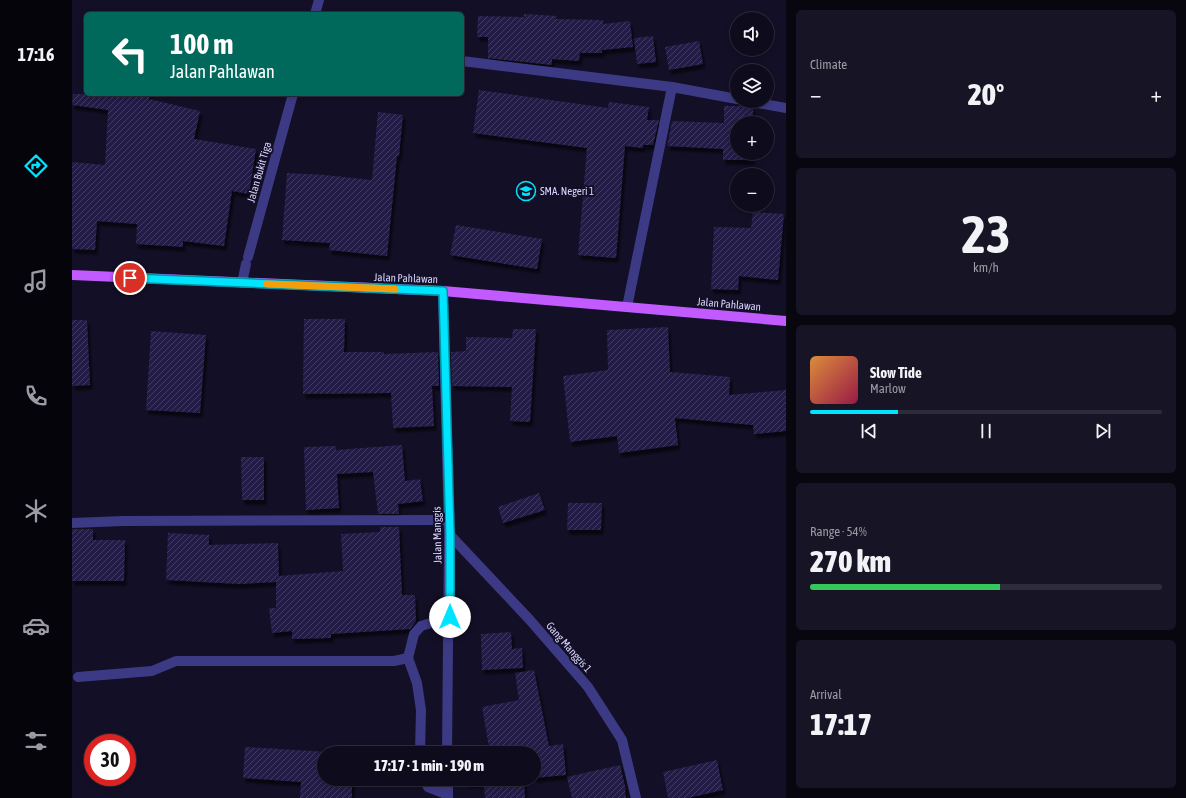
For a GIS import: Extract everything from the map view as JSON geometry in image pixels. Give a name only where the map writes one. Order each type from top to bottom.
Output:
[{"type":"main road","name":"Jalan Pahlawan","points":[[72,275],[443,291],[786,321]]},
{"type":"street","points":[[316,12],[319,0]]},
{"type":"street","points":[[464,61],[672,87],[730,98]]},
{"type":"street","points":[[627,308],[672,87]]},
{"type":"street","name":"Jalan Bukit Tiga","points":[[242,283],[293,96]]},
{"type":"street","points":[[774,106],[786,108]]},
{"type":"street","name":"Jalan Manggis","points":[[443,291],[448,520],[450,534],[448,746]]},
{"type":"street","points":[[72,523],[131,521],[448,520]]},
{"type":"street","name":"Gang Manggis 1","points":[[450,534],[529,619],[588,687],[622,740],[636,798]]},
{"type":"street","points":[[420,746],[421,710],[417,683],[408,658],[414,634],[422,626],[450,617]]},
{"type":"street","points":[[78,677],[152,671],[176,661],[394,661],[408,658]]},
{"type":"street","points":[[428,786],[448,797],[448,786]]},
{"type":"building","points":[[524,14],[557,16],[556,19],[603,20],[603,24],[630,21],[633,47],[602,50],[602,53],[580,53],[579,61],[552,59],[552,65],[488,58],[488,37],[477,37],[478,16],[524,17]]},
{"type":"building","points":[[653,36],[656,62],[637,64],[634,38]]},
{"type":"building","points":[[699,41],[703,64],[669,70],[665,47]]},
{"type":"building","points":[[479,90],[608,108],[609,102],[649,107],[647,120],[659,120],[653,145],[643,145],[643,148],[625,146],[616,258],[578,255],[587,148],[473,133]]},
{"type":"building","points":[[73,94],[84,94],[84,96],[150,96],[149,99],[200,111],[194,139],[256,149],[249,194],[232,191],[224,246],[183,241],[183,247],[136,244],[137,224],[97,221],[95,250],[72,249],[72,162],[105,165],[108,110],[72,105]]},
{"type":"building","points":[[724,106],[730,106],[730,108],[753,109],[753,116],[730,116],[730,160],[723,160],[723,149],[667,146],[672,121],[724,123]]},
{"type":"building","points":[[378,112],[403,115],[399,156],[397,156],[387,256],[329,250],[330,243],[282,240],[287,173],[372,180]]},
{"type":"building","points":[[753,212],[784,214],[778,280],[739,276],[738,290],[711,289],[714,227],[751,228]]},
{"type":"building","points":[[456,225],[542,239],[537,269],[450,255]]},
{"type":"building","points":[[304,319],[345,319],[344,352],[384,352],[384,354],[438,352],[439,386],[432,386],[434,426],[393,428],[391,393],[303,394]]},
{"type":"building","points":[[72,320],[87,320],[90,385],[72,386]]},
{"type":"building","points":[[668,327],[670,372],[730,377],[729,395],[786,390],[786,431],[754,434],[753,425],[675,418],[678,445],[619,453],[617,436],[570,442],[563,376],[608,370],[607,330]]},
{"type":"building","points":[[513,329],[536,329],[530,422],[510,421],[512,387],[452,386],[451,352],[466,351],[466,337],[512,338]]},
{"type":"building","points":[[151,331],[206,335],[200,413],[146,410]]},
{"type":"building","points":[[402,445],[405,481],[420,479],[423,501],[398,504],[399,514],[378,514],[373,472],[337,474],[339,508],[306,510],[304,447],[336,446],[336,450]]},
{"type":"building","points":[[241,457],[264,457],[264,500],[242,500]]},
{"type":"building","points":[[539,493],[545,510],[503,523],[498,507]]},
{"type":"building","points":[[568,503],[602,503],[601,530],[567,530]]},
{"type":"building","points":[[380,527],[399,527],[402,595],[415,595],[416,621],[410,629],[331,634],[331,638],[292,639],[292,631],[272,633],[269,608],[276,608],[276,582],[239,584],[166,580],[168,533],[209,535],[209,545],[278,543],[279,576],[343,571],[341,534],[380,532]]},
{"type":"building","points":[[72,529],[93,529],[93,540],[125,540],[124,581],[72,581]]},
{"type":"building","points":[[511,632],[512,649],[522,648],[523,668],[482,670],[481,634]]},
{"type":"building","points":[[534,670],[549,746],[563,744],[566,775],[541,777],[541,746],[489,746],[482,707],[519,700],[515,673]]},
{"type":"building","points":[[245,747],[317,751],[317,786],[352,786],[352,798],[300,798],[301,782],[243,778]]},
{"type":"building","points":[[717,760],[723,790],[688,798],[668,798],[663,772]]},
{"type":"building","points":[[620,765],[626,790],[626,798],[572,798],[567,777]]},
{"type":"building","points":[[484,786],[524,786],[525,798],[485,798]]},
{"type":"slow traffic","points":[[267,284],[395,289]]},
{"type":"place","name":"SMA. Negeri 1","points":[[526,191]]},
{"type":"route","points":[[130,278],[443,291],[448,520],[450,534],[450,617]]}]
